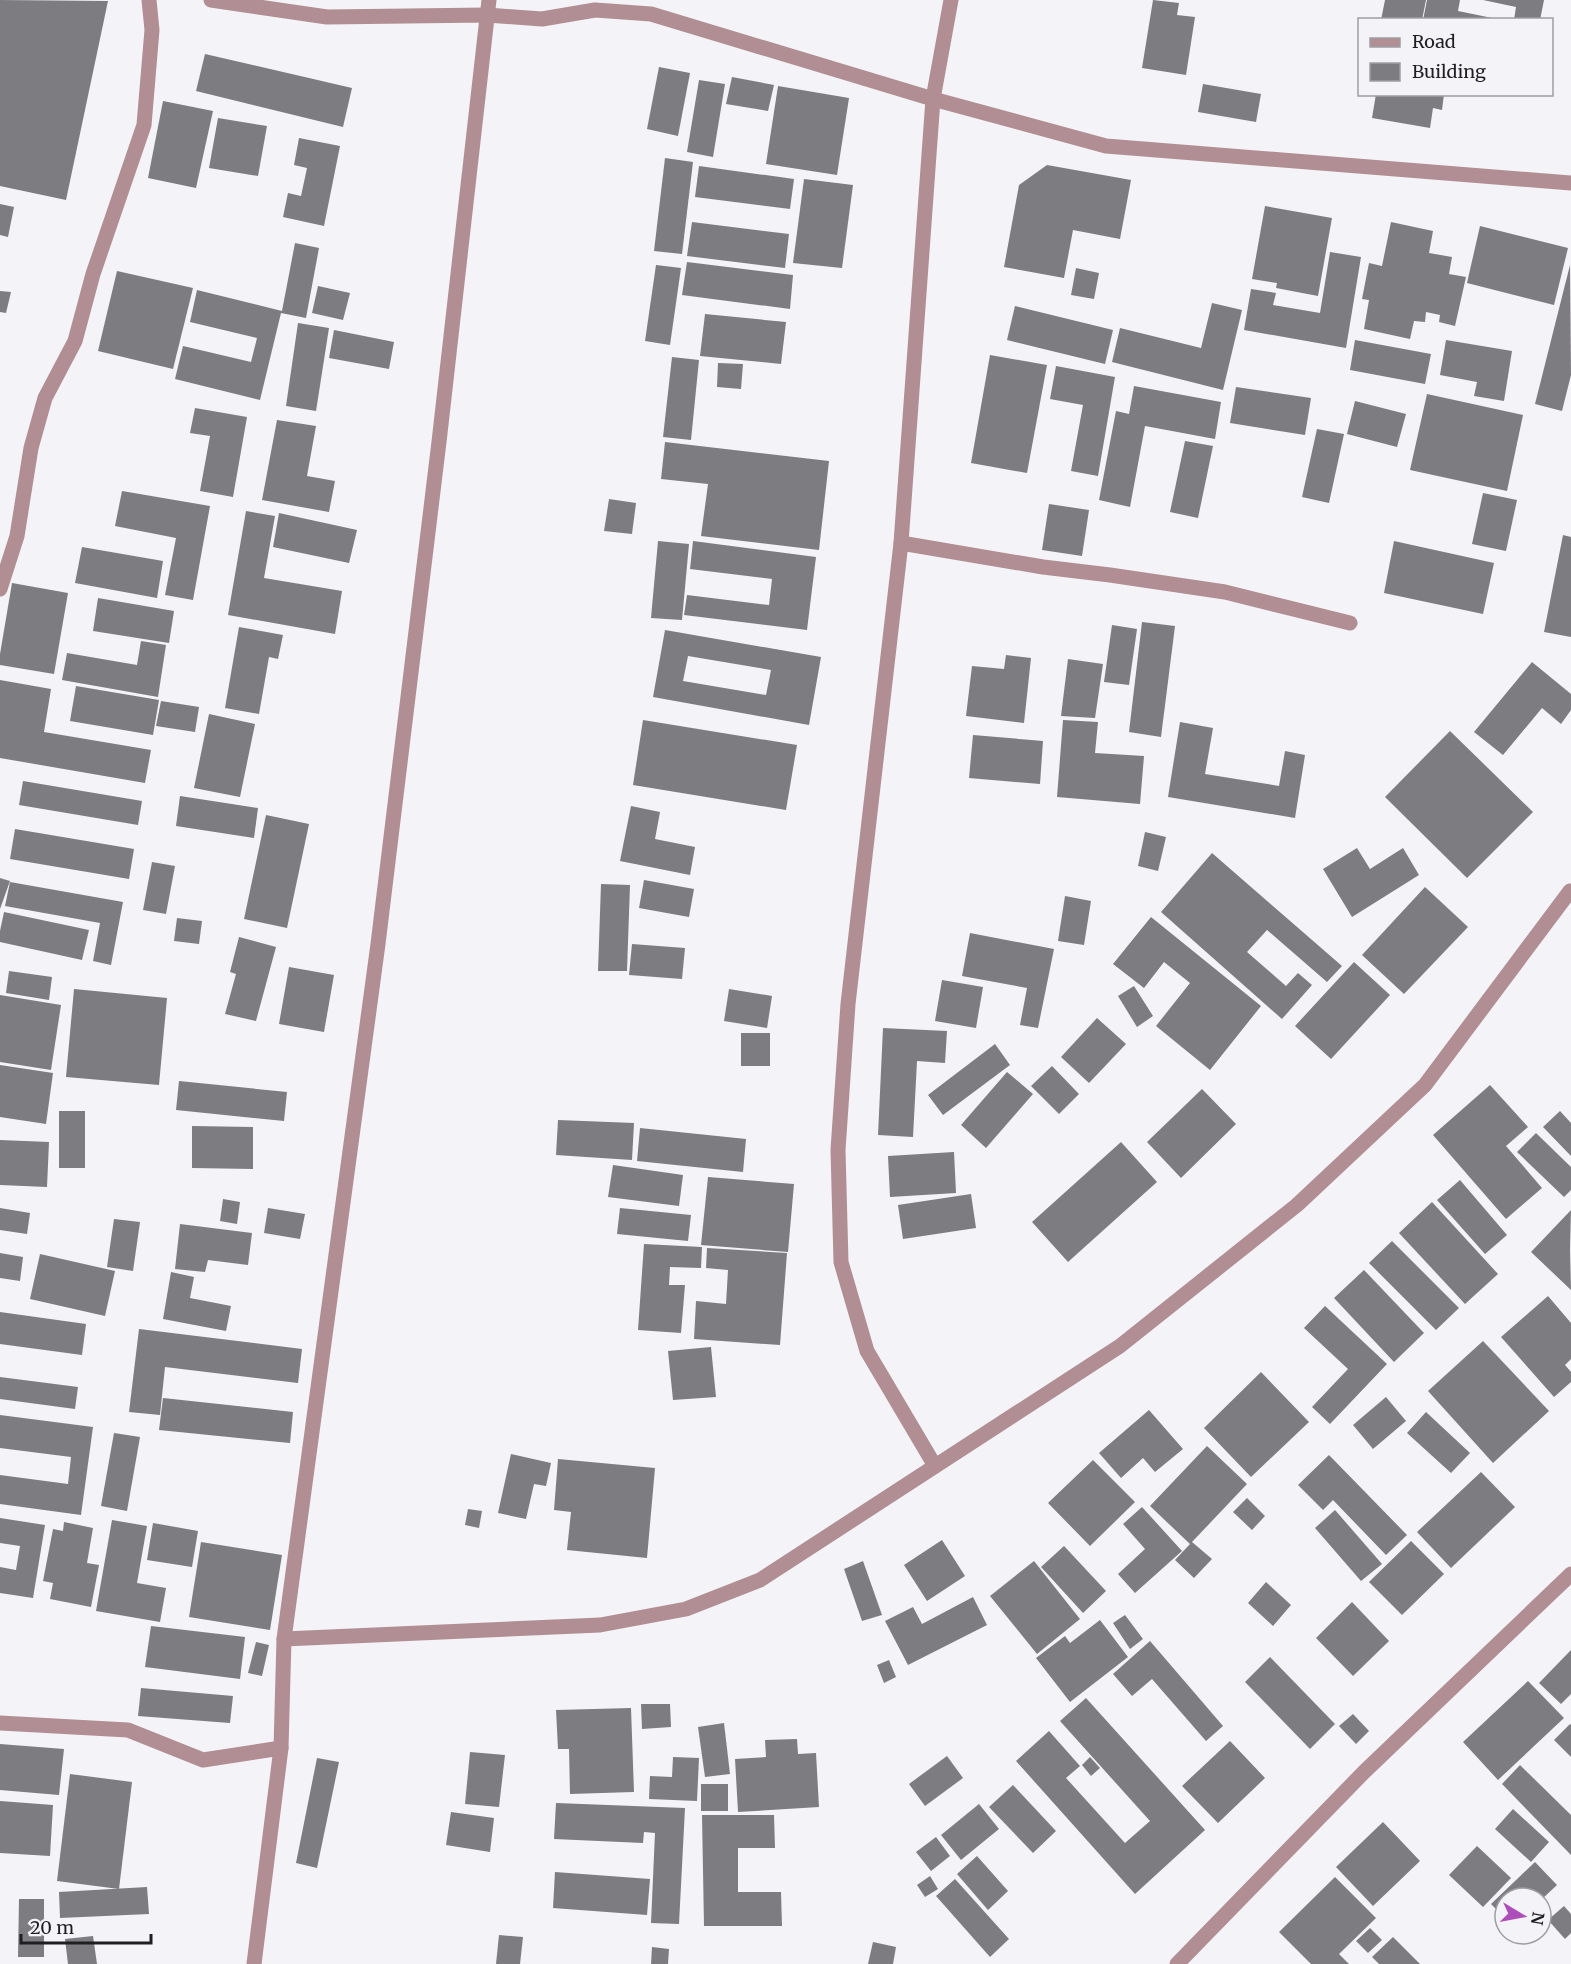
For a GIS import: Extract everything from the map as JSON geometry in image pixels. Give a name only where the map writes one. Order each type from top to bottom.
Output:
[{"type":"street","points":[[0,589],[17,536],[31,447],[45,398],[75,340],[93,274],[144,125],[152,30],[149,0]]},
{"type":"street","points":[[211,0],[327,17],[488,8],[542,19],[595,10],[651,14],[933,99],[1106,146],[1571,183]]},
{"type":"street","points":[[935,1466],[867,1351],[841,1262],[838,1150],[848,1004],[901,543],[933,99],[951,0]]},
{"type":"street","points":[[254,1964],[281,1748],[284,1639],[378,944],[440,442],[488,8]]},
{"type":"street","points":[[901,543],[1043,567],[1225,592],[1350,623]]},
{"type":"street","points":[[284,1639],[600,1625],[686,1609],[760,1580],[1120,1346],[1297,1205],[1425,1085],[1571,892]]},
{"type":"street","points":[[1177,1964],[1364,1772],[1571,1574]]},
{"type":"street","points":[[0,1723],[128,1730],[203,1760],[281,1748]]},
{"type":"building","points":[[0,0],[108,1],[66,200],[0,186]]},
{"type":"building","points":[[1153,0],[1179,3],[1177,15],[1195,17],[1186,75],[1142,68]]},
{"type":"building","points":[[1385,0],[1426,0],[1422,18],[1381,18]]},
{"type":"building","points":[[1427,0],[1460,0],[1458,11],[1492,18],[1423,18]]},
{"type":"building","points":[[1483,0],[1544,0],[1540,18],[1514,18],[1516,7]]},
{"type":"building","points":[[205,54],[352,88],[343,127],[196,91]]},
{"type":"building","points":[[659,67],[690,73],[678,136],[647,129]]},
{"type":"building","points":[[732,77],[774,85],[768,111],[726,104]]},
{"type":"building","points":[[699,80],[725,84],[713,157],[687,152]]},
{"type":"building","points":[[1203,84],[1261,94],[1256,122],[1198,112]]},
{"type":"building","points":[[778,86],[849,98],[837,175],[766,164]]},
{"type":"building","points":[[1376,96],[1444,96],[1442,110],[1433,108],[1430,128],[1372,118]]},
{"type":"building","points":[[163,101],[213,111],[196,188],[148,178]]},
{"type":"building","points":[[218,118],[267,126],[258,176],[209,168]]},
{"type":"building","points":[[299,138],[340,146],[324,226],[283,217],[288,193],[301,196],[307,168],[294,165]]},
{"type":"building","points":[[665,158],[693,162],[682,254],[654,251]]},
{"type":"building","points":[[1047,165],[1131,180],[1120,239],[1073,230],[1064,278],[1004,267],[1019,185]]},
{"type":"building","points":[[699,166],[794,179],[790,209],[695,197]]},
{"type":"building","points":[[804,179],[853,185],[842,268],[793,263]]},
{"type":"building","points":[[0,204],[14,207],[8,237],[0,235]]},
{"type":"building","points":[[1265,206],[1332,218],[1318,296],[1276,288],[1277,283],[1252,279]]},
{"type":"building","points":[[692,222],[789,234],[785,268],[687,256]]},
{"type":"building","points":[[1391,222],[1433,231],[1429,253],[1452,257],[1449,274],[1466,277],[1455,326],[1439,322],[1440,315],[1426,312],[1425,322],[1414,321],[1410,339],[1364,329],[1369,300],[1362,299],[1369,263],[1382,266]]},
{"type":"building","points":[[1480,226],[1568,248],[1554,305],[1467,283]]},
{"type":"building","points":[[295,243],[319,248],[306,318],[281,313],[260,400],[175,379],[183,346],[251,362],[257,338],[190,322],[197,290],[282,311]]},
{"type":"building","points":[[1330,252],[1361,257],[1346,348],[1244,330],[1251,289],[1276,293],[1273,305],[1320,313]]},
{"type":"building","points":[[687,262],[793,275],[790,309],[682,295]]},
{"type":"building","points":[[656,265],[681,268],[670,345],[645,341]]},
{"type":"building","points":[[1570,265],[1571,375],[1562,411],[1535,404]]},
{"type":"building","points":[[1076,268],[1099,273],[1094,299],[1071,295]]},
{"type":"building","points":[[117,271],[193,288],[173,369],[98,351]]},
{"type":"building","points":[[318,286],[350,293],[343,320],[312,313]]},
{"type":"building","points":[[0,291],[11,292],[6,313],[0,312]]},
{"type":"building","points":[[1212,303],[1242,310],[1223,390],[1112,362],[1120,328],[1201,348]]},
{"type":"building","points":[[1015,306],[1113,330],[1105,364],[1007,340]]},
{"type":"building","points":[[705,314],[786,322],[781,364],[700,356]]},
{"type":"building","points":[[298,323],[329,328],[316,411],[286,406]]},
{"type":"building","points":[[334,330],[394,342],[389,369],[329,358]]},
{"type":"building","points":[[1355,340],[1431,354],[1425,384],[1350,370]]},
{"type":"building","points":[[1446,340],[1512,351],[1504,401],[1474,396],[1477,382],[1440,375]]},
{"type":"building","points":[[990,355],[1047,365],[1027,473],[971,463]]},
{"type":"building","points":[[672,357],[699,360],[691,440],[663,437]]},
{"type":"building","points":[[718,363],[743,364],[741,389],[717,387]]},
{"type":"building","points":[[1056,366],[1115,377],[1098,476],[1071,471],[1083,405],[1050,399]]},
{"type":"building","points":[[1134,386],[1221,402],[1215,439],[1145,426],[1130,507],[1099,500],[1116,411],[1129,414]]},
{"type":"building","points":[[1236,387],[1311,398],[1305,435],[1230,423]]},
{"type":"building","points":[[1427,394],[1523,415],[1507,491],[1410,470]]},
{"type":"building","points":[[1355,401],[1406,414],[1397,447],[1347,434]]},
{"type":"building","points":[[195,408],[247,417],[233,497],[200,491],[210,436],[190,433]]},
{"type":"building","points":[[277,420],[316,426],[307,476],[335,481],[329,512],[262,500]]},
{"type":"building","points":[[1317,429],[1344,434],[1329,503],[1302,497]]},
{"type":"building","points":[[1185,441],[1213,446],[1198,518],[1170,512]]},
{"type":"building","points":[[665,442],[829,461],[819,550],[701,536],[708,484],[661,479]]},
{"type":"building","points":[[122,491],[210,506],[193,600],[165,595],[176,538],[115,526]]},
{"type":"building","points":[[1483,493],[1517,500],[1506,551],[1472,544]]},
{"type":"building","points":[[609,499],[636,503],[632,534],[604,531]]},
{"type":"building","points":[[1049,504],[1089,510],[1082,556],[1042,550]]},
{"type":"building","points":[[246,511],[275,516],[264,578],[342,591],[335,634],[228,615]]},
{"type":"building","points":[[279,513],[357,530],[349,563],[273,547]]},
{"type":"building","points":[[1563,535],[1571,537],[1571,637],[1544,632]]},
{"type":"building","points":[[658,541],[689,544],[682,620],[651,618]]},
{"type":"building","points":[[693,541],[816,557],[807,630],[684,615],[687,595],[769,605],[772,579],[690,569]]},
{"type":"building","points":[[1394,541],[1494,563],[1483,614],[1384,593]]},
{"type":"building","points":[[82,547],[163,561],[157,598],[75,583]]},
{"type":"building","points":[[12,583],[68,593],[54,674],[0,665]]},
{"type":"building","points":[[98,598],[174,611],[169,643],[93,631]]},
{"type":"building","points":[[1142,622],[1175,626],[1161,737],[1129,732]]},
{"type":"building","points":[[1112,625],[1137,629],[1129,685],[1104,682]]},
{"type":"building","points":[[239,627],[283,635],[278,659],[269,657],[259,714],[225,708]]},
{"type":"building","points":[[665,630],[821,657],[809,725],[653,697]],"holes":[[[688,656],[771,670],[766,695],[683,681]]]},
{"type":"building","points":[[141,641],[166,645],[158,697],[62,680],[67,653],[137,665]]},
{"type":"building","points":[[1006,655],[1031,658],[1024,723],[966,716],[972,666],[1004,669]]},
{"type":"building","points":[[1068,659],[1103,664],[1095,718],[1061,716]]},
{"type":"building","points":[[1532,662],[1571,694],[1571,710],[1561,724],[1542,708],[1503,755],[1474,732]]},
{"type":"building","points":[[0,680],[51,689],[44,732],[151,750],[145,783],[0,758]]},
{"type":"building","points":[[76,686],[159,700],[153,735],[70,721]]},
{"type":"building","points":[[161,701],[199,707],[195,732],[156,726]]},
{"type":"building","points":[[209,714],[255,724],[240,797],[194,788]]},
{"type":"building","points":[[643,720],[797,745],[786,810],[633,785]]},
{"type":"building","points":[[1063,720],[1098,722],[1095,753],[1144,756],[1140,804],[1057,797]]},
{"type":"building","points":[[1180,722],[1213,728],[1205,774],[1279,786],[1285,751],[1305,755],[1295,818],[1168,797]]},
{"type":"building","points":[[1450,731],[1533,812],[1467,878],[1385,797]]},
{"type":"building","points":[[973,735],[1043,741],[1040,784],[969,778]]},
{"type":"building","points":[[23,781],[142,801],[138,825],[19,805]]},
{"type":"building","points":[[180,796],[258,808],[254,838],[176,826]]},
{"type":"building","points":[[631,806],[660,812],[655,839],[695,847],[690,875],[620,861]]},
{"type":"building","points":[[266,815],[309,824],[287,928],[244,919]]},
{"type":"building","points":[[15,829],[134,849],[129,879],[10,859]]},
{"type":"building","points":[[1145,832],[1166,837],[1158,871],[1138,866]]},
{"type":"building","points":[[1357,848],[1370,869],[1403,848],[1419,875],[1352,917],[1323,869]]},
{"type":"building","points":[[1212,853],[1342,966],[1327,982],[1267,930],[1247,952],[1286,986],[1298,973],[1312,985],[1282,1019],[1161,912]]},
{"type":"building","points":[[152,862],[175,866],[166,914],[143,910]]},
{"type":"building","points":[[0,878],[10,881],[0,909]]},
{"type":"building","points":[[644,880],[694,889],[689,917],[639,908]]},
{"type":"building","points":[[10,882],[123,902],[111,965],[93,961],[100,923],[5,906]]},
{"type":"building","points":[[601,884],[630,885],[627,971],[598,971]]},
{"type":"building","points":[[1425,887],[1468,927],[1404,994],[1362,955]]},
{"type":"building","points":[[1065,896],[1091,901],[1084,945],[1058,941]]},
{"type":"building","points":[[4,912],[89,930],[82,960],[0,942]]},
{"type":"building","points":[[1151,917],[1261,1006],[1210,1070],[1156,1026],[1190,983],[1164,962],[1144,988],[1113,964]]},
{"type":"building","points":[[177,918],[202,921],[199,944],[174,941]]},
{"type":"building","points":[[970,933],[1054,949],[1038,1028],[1020,1025],[1027,988],[962,976]]},
{"type":"building","points":[[239,937],[276,947],[256,1021],[225,1014],[236,974],[230,972]]},
{"type":"building","points":[[632,944],[685,948],[682,979],[629,975]]},
{"type":"building","points":[[1354,962],[1390,995],[1331,1059],[1295,1026]]},
{"type":"building","points":[[289,967],[334,975],[324,1032],[279,1024]]},
{"type":"building","points":[[9,971],[52,977],[49,1000],[6,993]]},
{"type":"building","points":[[942,980],[983,987],[976,1028],[935,1021]]},
{"type":"building","points":[[1134,986],[1153,1016],[1137,1027],[1118,996]]},
{"type":"building","points":[[74,989],[167,998],[159,1085],[66,1077]]},
{"type":"building","points":[[729,989],[772,996],[767,1028],[724,1021]]},
{"type":"building","points":[[0,995],[61,1005],[51,1070],[0,1062]]},
{"type":"building","points":[[1097,1018],[1126,1044],[1089,1083],[1061,1057]]},
{"type":"building","points":[[883,1028],[947,1031],[945,1063],[917,1061],[913,1137],[878,1135]]},
{"type":"building","points":[[741,1033],[770,1033],[770,1066],[741,1066]]},
{"type":"building","points":[[995,1044],[1010,1065],[943,1115],[928,1095]]},
{"type":"building","points":[[0,1065],[53,1073],[46,1124],[0,1117]]},
{"type":"building","points":[[1052,1066],[1079,1094],[1059,1114],[1031,1086]]},
{"type":"building","points":[[1007,1072],[1033,1094],[986,1148],[961,1125]]},
{"type":"building","points":[[179,1081],[287,1092],[284,1121],[176,1110]]},
{"type":"building","points":[[1490,1085],[1528,1127],[1506,1146],[1542,1188],[1506,1219],[1433,1135]]},
{"type":"building","points":[[1202,1089],[1236,1124],[1181,1178],[1147,1142]]},
{"type":"building","points":[[59,1111],[85,1111],[85,1168],[59,1168]]},
{"type":"building","points":[[1560,1111],[1571,1123],[1571,1156],[1543,1127]]},
{"type":"building","points":[[558,1120],[634,1123],[632,1160],[556,1155]]},
{"type":"building","points":[[192,1126],[253,1127],[253,1169],[192,1168]]},
{"type":"building","points":[[640,1128],[746,1139],[743,1172],[637,1161]]},
{"type":"building","points":[[1536,1133],[1571,1167],[1571,1190],[1564,1197],[1517,1152]]},
{"type":"building","points":[[0,1140],[49,1142],[47,1187],[0,1185]]},
{"type":"building","points":[[1121,1142],[1157,1182],[1068,1262],[1032,1222]]},
{"type":"building","points":[[954,1152],[956,1193],[890,1197],[888,1156]]},
{"type":"building","points":[[613,1165],[683,1175],[679,1206],[608,1197]]},
{"type":"building","points":[[708,1177],[794,1184],[788,1252],[701,1245]]},
{"type":"building","points":[[1460,1180],[1507,1235],[1485,1254],[1437,1200]]},
{"type":"building","points":[[971,1194],[976,1228],[903,1239],[898,1205]]},
{"type":"building","points":[[223,1199],[240,1202],[237,1224],[220,1221]]},
{"type":"building","points":[[1432,1202],[1498,1274],[1465,1304],[1399,1233]]},
{"type":"building","points":[[0,1208],[30,1213],[27,1234],[0,1230]]},
{"type":"building","points":[[268,1208],[305,1214],[300,1239],[264,1233]]},
{"type":"building","points":[[620,1208],[691,1215],[688,1241],[617,1234]]},
{"type":"building","points":[[1571,1210],[1570,1249],[1571,1290],[1531,1252]]},
{"type":"building","points":[[114,1219],[140,1222],[133,1271],[107,1267]]},
{"type":"building","points":[[180,1224],[252,1233],[248,1265],[208,1260],[205,1272],[175,1269]]},
{"type":"building","points":[[1392,1241],[1459,1308],[1436,1330],[1369,1263]]},
{"type":"building","points":[[644,1244],[702,1247],[701,1268],[670,1267],[669,1285],[685,1285],[681,1333],[638,1330]]},
{"type":"building","points":[[707,1248],[787,1253],[780,1345],[694,1339],[696,1301],[726,1304],[728,1270],[706,1268]]},
{"type":"building","points":[[0,1253],[23,1257],[20,1281],[0,1278]]},
{"type":"building","points":[[40,1254],[115,1271],[105,1316],[30,1299]]},
{"type":"building","points":[[1364,1270],[1424,1333],[1394,1362],[1334,1298]]},
{"type":"building","points":[[171,1272],[194,1277],[190,1298],[231,1306],[226,1331],[163,1319]]},
{"type":"building","points":[[1548,1296],[1571,1323],[1571,1359],[1565,1365],[1571,1372],[1571,1382],[1554,1397],[1501,1337]]},
{"type":"building","points":[[1325,1306],[1387,1364],[1330,1424],[1312,1407],[1348,1369],[1304,1328]]},
{"type":"building","points":[[0,1312],[86,1324],[82,1355],[0,1344]]},
{"type":"building","points":[[139,1329],[302,1349],[298,1383],[165,1367],[160,1415],[129,1412]]},
{"type":"building","points":[[1483,1341],[1549,1411],[1493,1463],[1428,1391]]},
{"type":"building","points":[[711,1347],[716,1397],[673,1400],[668,1351]]},
{"type":"building","points":[[1261,1372],[1309,1422],[1251,1477],[1204,1428]]},
{"type":"building","points":[[0,1377],[78,1387],[75,1409],[0,1399]]},
{"type":"building","points":[[1386,1397],[1406,1421],[1373,1449],[1353,1425]]},
{"type":"building","points":[[163,1398],[293,1412],[290,1443],[159,1430]]},
{"type":"building","points":[[1149,1410],[1183,1449],[1155,1472],[1143,1458],[1121,1478],[1099,1453]]},
{"type":"building","points":[[1426,1412],[1470,1453],[1451,1473],[1407,1433]]},
{"type":"building","points":[[0,1415],[93,1427],[81,1515],[0,1504],[0,1475],[68,1484],[71,1457],[0,1448]]},
{"type":"building","points":[[114,1433],[140,1437],[127,1511],[101,1506]]},
{"type":"building","points":[[1207,1446],[1247,1484],[1192,1542],[1212,1559],[1194,1578],[1175,1560],[1190,1544],[1150,1506]]},
{"type":"building","points":[[511,1454],[551,1463],[546,1486],[534,1484],[526,1519],[498,1513]]},
{"type":"building","points":[[1329,1455],[1407,1535],[1386,1555],[1333,1500],[1323,1510],[1298,1485]]},
{"type":"building","points":[[558,1459],[655,1468],[647,1558],[567,1550],[571,1512],[554,1510]]},
{"type":"building","points":[[1093,1460],[1135,1502],[1090,1546],[1048,1503]]},
{"type":"building","points":[[1481,1472],[1515,1507],[1451,1568],[1417,1532]]},
{"type":"building","points":[[1247,1498],[1265,1516],[1252,1530],[1233,1512]]},
{"type":"building","points":[[1142,1507],[1182,1551],[1135,1593],[1118,1574],[1145,1549],[1123,1524]]},
{"type":"building","points":[[468,1509],[482,1511],[479,1528],[465,1525]]},
{"type":"building","points":[[1335,1510],[1382,1564],[1361,1581],[1315,1528]]},
{"type":"building","points":[[0,1518],[45,1525],[33,1598],[0,1593],[0,1567],[16,1570],[20,1546],[0,1543]]},
{"type":"building","points":[[112,1520],[147,1526],[137,1583],[166,1588],[160,1622],[96,1611]]},
{"type":"building","points":[[64,1522],[93,1528],[87,1563],[99,1565],[91,1607],[50,1599],[53,1583],[43,1581],[53,1529],[63,1531]]},
{"type":"building","points":[[153,1523],[198,1531],[192,1567],[147,1560]]},
{"type":"building","points":[[942,1540],[965,1576],[927,1601],[904,1565]]},
{"type":"building","points":[[1411,1541],[1444,1574],[1402,1615],[1369,1582]]},
{"type":"building","points":[[201,1542],[282,1555],[270,1630],[189,1617]]},
{"type":"building","points":[[1064,1546],[1106,1591],[1083,1613],[1041,1567]]},
{"type":"building","points":[[863,1561],[882,1615],[862,1621],[844,1569]]},
{"type":"building","points":[[1034,1561],[1080,1619],[1037,1654],[990,1596]]},
{"type":"building","points":[[1266,1582],[1291,1605],[1273,1626],[1248,1603]]},
{"type":"building","points":[[973,1597],[987,1625],[908,1665],[885,1621],[913,1607],[922,1624]]},
{"type":"building","points":[[1352,1602],[1389,1641],[1353,1676],[1316,1638]]},
{"type":"building","points":[[1125,1615],[1143,1639],[1130,1649],[1113,1623]]},
{"type":"building","points":[[1100,1620],[1128,1657],[1070,1702],[1036,1658],[1065,1636],[1070,1643]]},
{"type":"building","points":[[151,1626],[245,1637],[240,1679],[145,1667]]},
{"type":"building","points":[[1150,1641],[1223,1726],[1206,1741],[1152,1679],[1132,1696],[1113,1674]]},
{"type":"building","points":[[256,1642],[269,1645],[262,1676],[248,1673]]},
{"type":"building","points":[[1571,1650],[1571,1694],[1561,1704],[1539,1683]]},
{"type":"building","points":[[1270,1657],[1335,1724],[1310,1749],[1245,1682]]},
{"type":"building","points":[[889,1660],[896,1677],[884,1683],[877,1665]]},
{"type":"building","points":[[1528,1681],[1564,1718],[1498,1780],[1463,1742]]},
{"type":"building","points":[[141,1688],[233,1696],[230,1723],[138,1716]]},
{"type":"building","points":[[1086,1698],[1205,1830],[1135,1894],[1016,1761],[1049,1731],[1080,1766],[1066,1778],[1125,1843],[1150,1821],[1060,1721]]},
{"type":"building","points":[[641,1704],[670,1704],[671,1727],[642,1729]]},
{"type":"building","points":[[631,1708],[634,1792],[570,1794],[569,1749],[558,1749],[556,1710]]},
{"type":"building","points":[[1353,1714],[1369,1731],[1356,1744],[1339,1726]]},
{"type":"building","points":[[724,1723],[730,1774],[705,1777],[698,1727]]},
{"type":"building","points":[[1571,1725],[1571,1757],[1554,1740]]},
{"type":"building","points":[[797,1739],[798,1754],[816,1753],[819,1807],[738,1812],[735,1759],[766,1757],[765,1740]]},
{"type":"building","points":[[1230,1741],[1265,1778],[1218,1823],[1182,1786]]},
{"type":"building","points":[[0,1744],[64,1749],[59,1795],[0,1790]]},
{"type":"building","points":[[470,1752],[505,1755],[499,1807],[465,1804]]},
{"type":"building","points":[[947,1756],[963,1778],[925,1806],[909,1784]]},
{"type":"building","points":[[673,1757],[699,1758],[697,1801],[649,1799],[650,1776],[672,1777]]},
{"type":"building","points":[[1090,1757],[1100,1768],[1091,1776],[1082,1765]]},
{"type":"building","points":[[317,1758],[339,1762],[317,1868],[296,1863]]},
{"type":"building","points":[[1520,1765],[1571,1815],[1571,1855],[1502,1784]]},
{"type":"building","points":[[70,1774],[132,1782],[119,1889],[57,1881]]},
{"type":"building","points":[[701,1784],[728,1784],[728,1811],[701,1811]]},
{"type":"building","points":[[1013,1785],[1056,1831],[1033,1853],[989,1807]]},
{"type":"building","points":[[0,1801],[53,1805],[50,1856],[0,1853]]},
{"type":"building","points":[[556,1803],[685,1808],[679,1924],[651,1923],[655,1833],[644,1832],[643,1843],[554,1839]]},
{"type":"building","points":[[979,1804],[999,1829],[961,1860],[941,1835]]},
{"type":"building","points":[[1513,1809],[1549,1842],[1531,1862],[1495,1829]]},
{"type":"building","points":[[451,1812],[494,1818],[490,1852],[446,1845]]},
{"type":"building","points":[[702,1815],[774,1815],[775,1848],[738,1848],[738,1892],[781,1892],[782,1926],[704,1926]]},
{"type":"building","points":[[1383,1822],[1420,1861],[1373,1906],[1336,1867]]},
{"type":"building","points":[[936,1837],[950,1856],[931,1871],[916,1852]]},
{"type":"building","points":[[1477,1846],[1511,1878],[1503,1886],[1493,1886],[1493,1897],[1483,1907],[1449,1875]]},
{"type":"building","points":[[977,1856],[1008,1891],[988,1910],[957,1874]]},
{"type":"building","points":[[1535,1862],[1557,1885],[1553,1889],[1553,1886],[1510,1886]]},
{"type":"building","points":[[555,1872],[650,1879],[647,1915],[553,1908]]},
{"type":"building","points":[[930,1876],[938,1889],[925,1897],[917,1885]]},
{"type":"building","points":[[1335,1877],[1376,1918],[1339,1954],[1349,1964],[1311,1964],[1279,1932]]},
{"type":"building","points":[[955,1879],[1009,1939],[990,1957],[936,1896]]},
{"type":"building","points":[[147,1887],[149,1914],[60,1918],[59,1892]]},
{"type":"building","points":[[19,1899],[44,1899],[44,1957],[18,1957]]},
{"type":"building","points":[[1564,1906],[1571,1914],[1571,1933],[1565,1939],[1553,1926],[1553,1916]]},
{"type":"building","points":[[1370,1928],[1382,1940],[1368,1953],[1356,1941]]},
{"type":"building","points":[[499,1935],[523,1937],[520,1964],[496,1964]]},
{"type":"building","points":[[93,1936],[97,1964],[68,1964],[65,1939]]},
{"type":"building","points":[[1393,1937],[1420,1964],[1379,1964],[1372,1957]]},
{"type":"building","points":[[873,1942],[896,1947],[893,1964],[868,1964]]},
{"type":"building","points":[[652,1947],[669,1949],[668,1964],[651,1964]]}]
